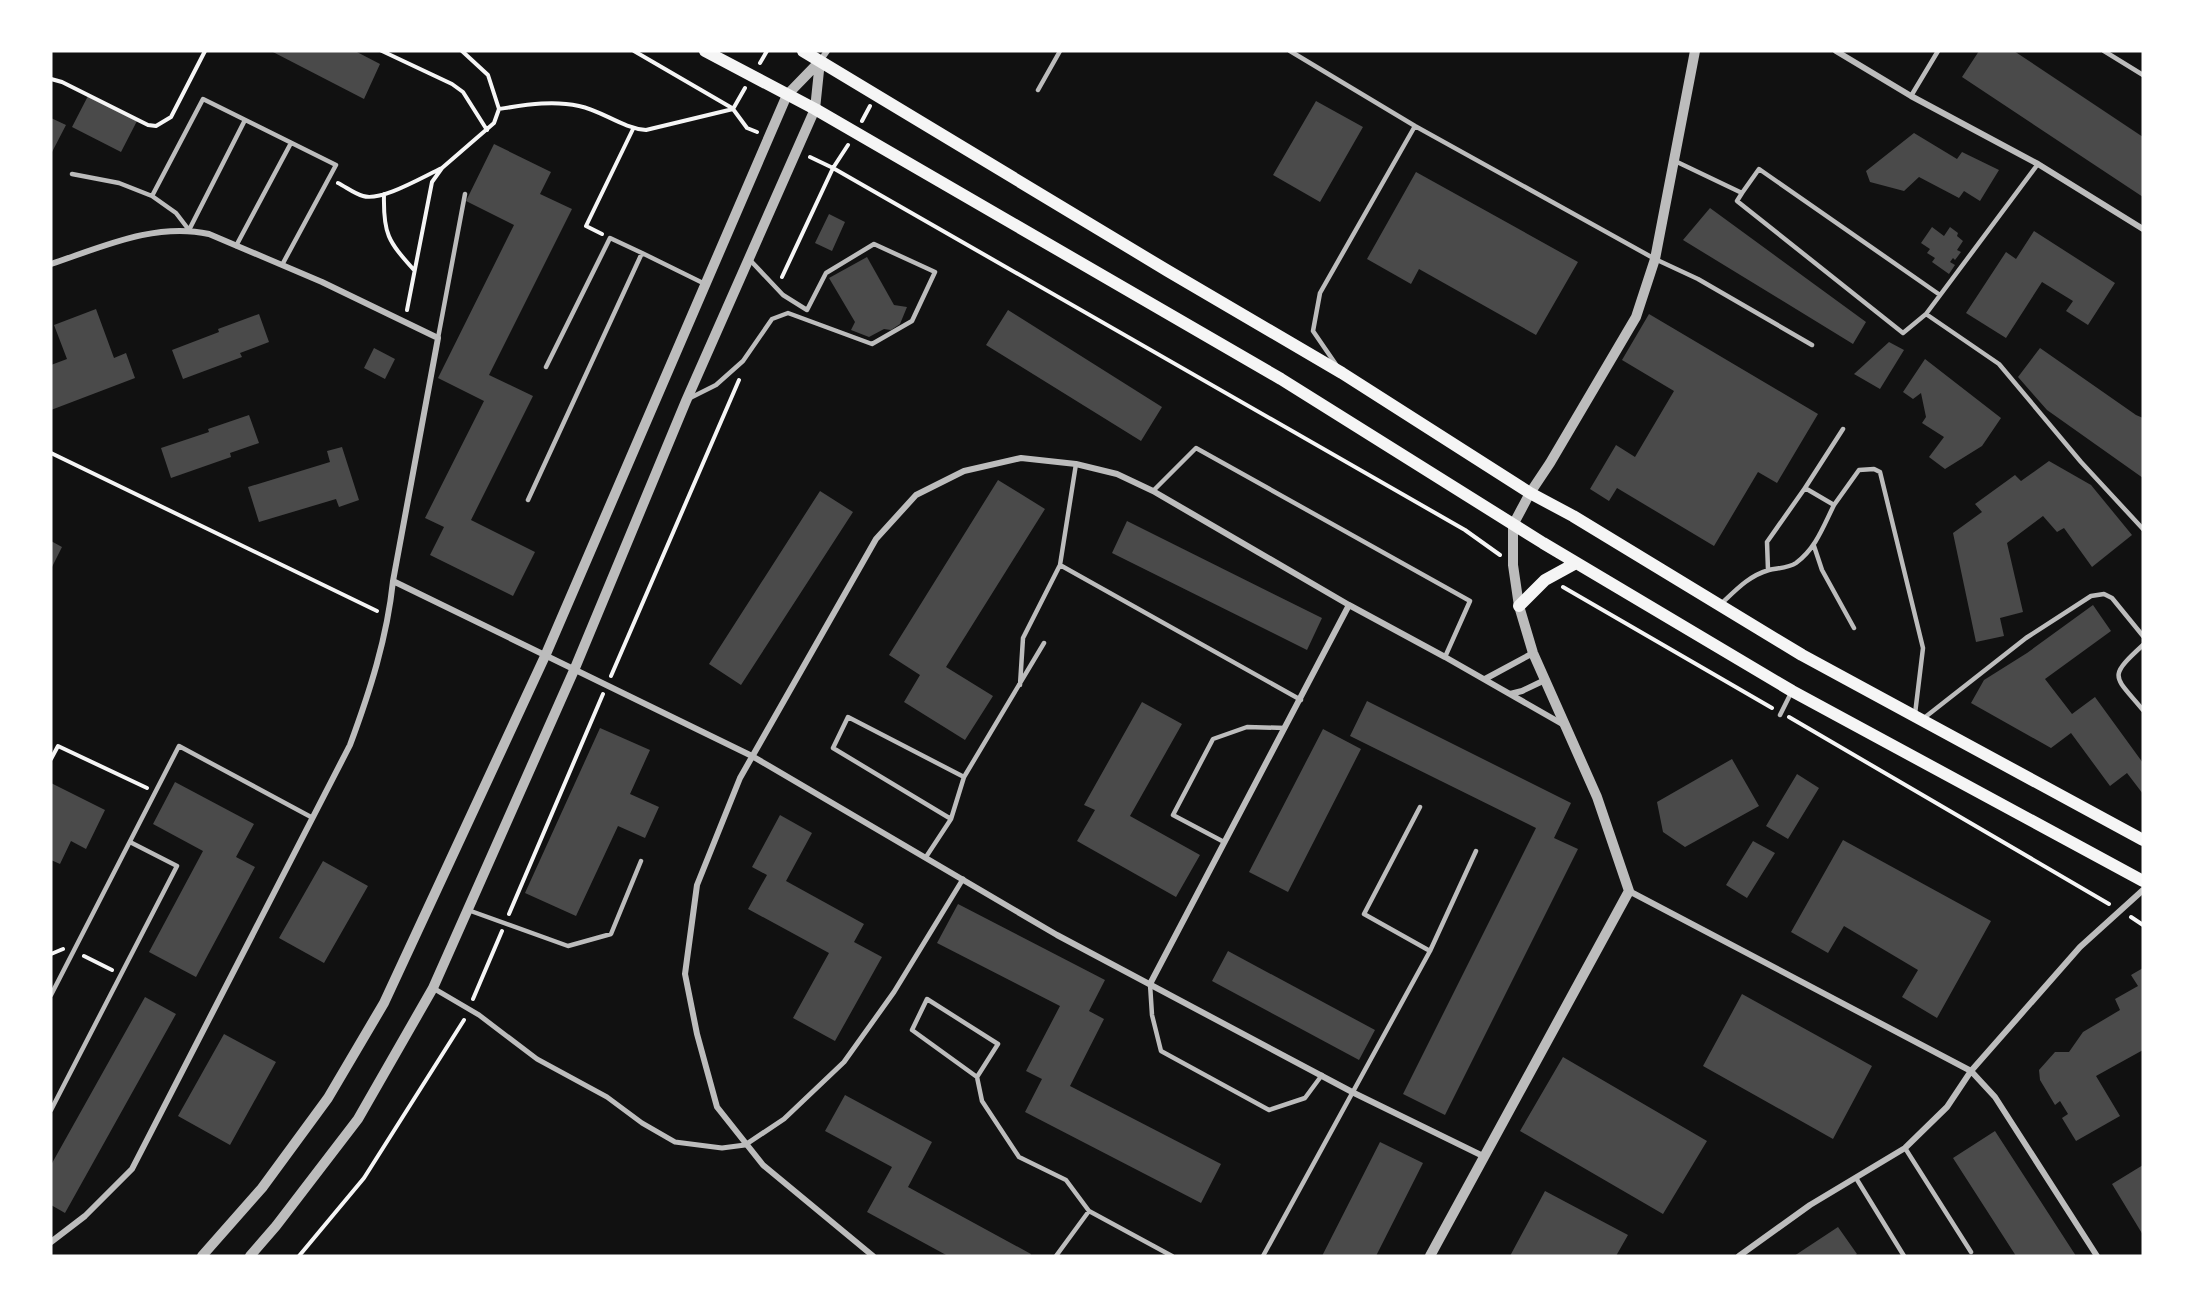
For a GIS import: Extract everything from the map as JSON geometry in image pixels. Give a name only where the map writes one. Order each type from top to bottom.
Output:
[{"type":"main road","points":[[705,51],[815,109],[1281,380],[1513,525],[1792,691],[2143,881]]},
{"type":"main road","points":[[803,51],[824,56],[1158,266],[1342,373],[1530,493],[1720,606],[1802,654],[2143,840]]},
{"type":"main road","points":[[1520,606],[1545,580],[1576,563]]},
{"type":"street","points":[[1695,51],[1655,259],[1636,317],[1513,525],[1513,565],[1520,606],[1533,653],[1597,797],[1629,891],[1971,1071],[1995,1097],[2097,1256]]},
{"type":"street","points":[[1836,51],[1911,96],[2038,164],[2143,229]]},
{"type":"street","points":[[202,1256],[262,1188],[328,1098],[384,1003],[546,654],[787,95],[824,56]]},
{"type":"street","points":[[250,1256],[276,1226],[358,1119],[433,988],[575,668],[686,401],[815,109],[824,56]]},
{"type":"street","points":[[51,264],[122,240],[155,232],[189,230],[209,234],[282,265],[438,338],[393,581],[389,617],[372,685],[350,745],[132,1169],[85,1216],[51,1242]]},
{"type":"street","points":[[872,1256],[763,1165],[717,1107],[697,1034],[685,974],[697,885],[740,778],[876,539],[916,495],[964,471],[1021,458],[1076,464],[1117,474],[1153,491],[1349,605],[1567,727]]},
{"type":"street","points":[[393,581],[752,756],[1057,935],[1354,1093],[1485,1156]]},
{"type":"street","points":[[1150,984],[1349,605]]},
{"type":"street","points":[[1485,680],[1533,653]]},
{"type":"street","points":[[1510,694],[1545,680]]},
{"type":"street","points":[[433,988],[469,1009],[537,1059],[608,1097],[642,1123],[675,1142],[722,1148],[745,1145],[784,1119],[844,1062],[894,993],[963,879]]},
{"type":"street","points":[[1739,1256],[1810,1204],[1905,1148],[1947,1107],[1971,1071],[2080,947],[2143,890]]},
{"type":"street","points":[[1430,1256],[1629,891]]},
{"type":"lane","points":[[1038,90],[1060,51]]},
{"type":"lane","points":[[1290,51],[1415,126],[1655,259],[1698,279],[1812,345]]},
{"type":"lane","points":[[1911,96],[1938,51]]},
{"type":"lane","points":[[2104,51],[2143,75]]},
{"type":"lane","points":[[152,196],[203,99],[336,165],[282,265]]},
{"type":"lane","points":[[72,174],[119,183],[152,196],[176,213],[189,230],[245,120]]},
{"type":"lane","points":[[1342,373],[1313,331],[1320,292],[1415,126]]},
{"type":"lane","points":[[236,246],[291,143]]},
{"type":"lane","points":[[1674,160],[1742,193]]},
{"type":"lane","points":[[1940,295],[1759,169],[1737,201],[1904,333],[1926,314],[2038,164]]},
{"type":"lane","points":[[438,338],[465,194]]},
{"type":"lane","points":[[546,367],[610,238],[705,284]]},
{"type":"lane","points":[[686,401],[716,385],[743,361],[772,319],[788,313],[872,344],[912,321],[935,272],[874,244],[826,273],[802,318]]},
{"type":"lane","points":[[528,500],[642,254]]},
{"type":"lane","points":[[749,259],[777,288],[807,310]]},
{"type":"lane","points":[[1926,314],[1999,364],[2081,462],[2143,528]]},
{"type":"lane","points":[[1768,570],[1767,542],[1843,429]]},
{"type":"lane","points":[[1153,491],[1196,448],[1470,601],[1445,657]]},
{"type":"lane","points":[[1020,686],[1023,638],[1060,565],[1076,464]]},
{"type":"lane","points":[[1720,606],[1754,576],[1768,570],[1794,565],[1814,546],[1834,506],[1859,470],[1874,469],[1880,472],[1923,648],[1918,718]]},
{"type":"lane","points":[[1805,488],[1834,506]]},
{"type":"lane","points":[[1814,546],[1822,570],[1854,628]]},
{"type":"lane","points":[[1060,565],[1301,700]]},
{"type":"lane","points":[[1918,718],[2026,638],[2091,596],[2104,594],[2112,598],[2143,636]]},
{"type":"lane","points":[[926,857],[951,819],[964,777],[1044,644]]},
{"type":"lane","points":[[2143,645],[2119,667],[2117,674],[2120,682],[2143,710]]},
{"type":"lane","points":[[1781,714],[1792,691]]},
{"type":"lane","points":[[951,819],[833,748],[848,717],[964,777]]},
{"type":"lane","points":[[1224,842],[1173,815],[1213,740],[1247,727],[1286,728]]},
{"type":"lane","points":[[51,995],[179,746],[311,817]]},
{"type":"lane","points":[[1420,807],[1364,914],[1430,951]]},
{"type":"lane","points":[[51,1110],[177,866],[130,842]]},
{"type":"lane","points":[[1263,1256],[1430,951],[1476,851]]},
{"type":"lane","points":[[468,910],[568,946],[611,934],[641,861]]},
{"type":"lane","points":[[1150,984],[1152,1015],[1161,1051],[1269,1110],[1305,1098],[1322,1075]]},
{"type":"lane","points":[[977,1077],[998,1044],[927,999],[912,1030],[977,1077],[982,1101],[1019,1157],[1066,1180],[1089,1211],[1172,1256]]},
{"type":"lane","points":[[1905,1148],[1971,1252]]},
{"type":"lane","points":[[1856,1178],[1904,1256]]},
{"type":"lane","points":[[1056,1256],[1089,1211]]},
{"type":"path","points":[[51,79],[62,82],[148,125],[156,126],[171,117],[205,51]]},
{"type":"path","points":[[382,51],[452,84],[463,92],[487,130]]},
{"type":"path","points":[[405,321],[432,182],[442,168],[494,123],[499,109],[488,75],[462,51]]},
{"type":"path","points":[[499,109],[555,103],[580,106],[633,129],[646,130],[733,109],[634,51]]},
{"type":"path","points":[[610,238],[586,226],[633,129]]},
{"type":"path","points":[[329,178],[363,196],[371,197],[384,194],[442,168]]},
{"type":"path","points":[[777,288],[833,168],[1465,530],[1513,565]]},
{"type":"path","points":[[384,194],[383,220],[387,234],[393,246],[414,270]]},
{"type":"path","points":[[299,1256],[364,1178],[461,1026],[737,387],[743,361]]},
{"type":"path","points":[[51,453],[389,617]]},
{"type":"path","points":[[1545,580],[1569,589],[2143,925]]},
{"type":"path","points":[[51,759],[57,746],[156,792]]},
{"type":"path","points":[[51,954],[65,949],[74,951],[121,975]]},
{"type":"building","points":[[271,51],[355,51],[380,64],[364,99]]},
{"type":"building","points":[[1979,51],[2014,51],[2143,137],[2143,197],[1962,77]]},
{"type":"building","points":[[88,96],[137,121],[121,152],[72,127]]},
{"type":"building","points":[[1316,101],[1363,127],[1320,202],[1273,175]]},
{"type":"building","points":[[51,118],[66,125],[51,154]]},
{"type":"building","points":[[1914,133],[1957,159],[1962,152],[1999,170],[1980,201],[1964,191],[1959,198],[1919,177],[1904,191],[1870,182],[1866,171]]},
{"type":"building","points":[[494,144],[551,172],[540,194],[572,209],[489,375],[533,396],[471,520],[535,552],[513,596],[430,555],[444,527],[425,518],[484,401],[438,378],[514,225],[466,201]]},
{"type":"building","points":[[1416,172],[1578,262],[1536,335],[1419,269],[1411,284],[1367,259]]},
{"type":"building","points":[[1710,208],[1866,322],[1853,344],[1683,240]]},
{"type":"building","points":[[829,214],[845,222],[832,251],[815,243]]},
{"type":"building","points":[[1932,227],[1944,236],[1950,227],[1963,241],[1957,250],[1961,252],[1955,260],[1953,258],[1950,262],[1955,265],[1949,274],[1932,262],[1935,258],[1927,253],[1930,249],[1921,243]]},
{"type":"building","points":[[2034,231],[2115,283],[2088,325],[2066,311],[2073,301],[2042,282],[2006,338],[1966,313],[2006,252],[2016,259]]},
{"type":"building","points":[[867,257],[894,305],[907,307],[900,324],[891,330],[884,329],[869,337],[851,330],[855,322],[829,278]]},
{"type":"building","points":[[96,309],[114,358],[126,353],[135,378],[51,410],[51,365],[67,359],[54,325]]},
{"type":"building","points":[[1008,310],[1162,407],[1141,441],[986,345]]},
{"type":"building","points":[[259,314],[269,342],[240,353],[242,357],[183,379],[172,350],[219,332],[218,329]]},
{"type":"building","points":[[1649,314],[1818,414],[1777,483],[1758,472],[1714,546],[1617,488],[1609,501],[1590,489],[1616,445],[1635,457],[1674,391],[1622,360]]},
{"type":"building","points":[[1889,342],[1904,350],[1880,389],[1854,374]]},
{"type":"building","points":[[374,348],[395,359],[385,379],[364,368]]},
{"type":"building","points":[[2040,348],[2143,418],[2143,478],[2047,410],[2018,377]]},
{"type":"building","points":[[1925,359],[2001,418],[1982,446],[1945,469],[1929,457],[1944,437],[1922,423],[1926,417],[1921,393],[1913,399],[1903,392]]},
{"type":"building","points":[[249,415],[259,443],[230,453],[231,457],[171,478],[161,448],[209,432],[208,429]]},
{"type":"building","points":[[342,447],[359,500],[339,507],[336,499],[259,522],[248,487],[330,462],[327,451]]},
{"type":"building","points":[[2049,461],[2091,485],[2132,535],[2092,567],[2064,528],[2057,532],[2043,516],[2007,543],[2023,612],[2000,618],[2004,636],[1976,642],[1953,533],[1982,512],[1975,504],[2015,475],[2021,481]]},
{"type":"building","points":[[998,480],[1045,509],[946,667],[993,696],[965,740],[904,702],[920,675],[889,655]]},
{"type":"building","points":[[820,491],[853,512],[741,685],[709,664]]},
{"type":"building","points":[[1127,521],[1322,618],[1307,650],[1112,553]]},
{"type":"building","points":[[51,541],[62,547],[51,569]]},
{"type":"building","points":[[2093,605],[2111,631],[2045,679],[2072,714],[2095,697],[2143,763],[2143,794],[2127,773],[2110,786],[2071,733],[2051,748],[1971,703],[1984,680],[2027,653]]},
{"type":"building","points":[[1367,701],[1571,803],[1554,838],[1578,849],[1445,1115],[1403,1094],[1536,828],[1350,736]]},
{"type":"building","points":[[1142,702],[1182,724],[1130,816],[1200,855],[1176,897],[1077,841],[1095,810],[1084,805]]},
{"type":"building","points":[[600,728],[650,750],[630,794],[659,807],[645,838],[618,826],[576,916],[525,893]]},
{"type":"building","points":[[1323,729],[1361,749],[1288,892],[1249,872]]},
{"type":"building","points":[[1732,759],[1759,806],[1685,847],[1663,832],[1657,802]]},
{"type":"building","points":[[1797,774],[1819,788],[1788,839],[1766,826]]},
{"type":"building","points":[[175,782],[254,824],[236,857],[255,867],[196,977],[149,952],[203,851],[153,824]]},
{"type":"building","points":[[51,783],[105,810],[86,849],[71,841],[60,864],[51,860]]},
{"type":"building","points":[[780,815],[812,833],[786,881],[864,924],[854,942],[882,957],[835,1041],[793,1018],[829,953],[748,909],[767,875],[752,867]]},
{"type":"building","points":[[1843,840],[1991,921],[1937,1018],[1902,997],[1918,970],[1844,926],[1828,953],[1791,932]]},
{"type":"building","points":[[1753,841],[1775,853],[1747,898],[1726,885]]},
{"type":"building","points":[[323,861],[368,886],[324,963],[279,938]]},
{"type":"building","points":[[958,904],[1105,980],[1089,1011],[1104,1019],[1070,1086],[1221,1164],[1201,1203],[1025,1112],[1042,1079],[1026,1071],[1060,1006],[937,943]]},
{"type":"building","points":[[1228,951],[1375,1030],[1359,1060],[1212,981]]},
{"type":"building","points":[[2143,968],[2143,1050],[2096,1076],[2120,1116],[2076,1141],[2062,1118],[2068,1114],[2060,1101],[2055,1105],[2040,1080],[2039,1070],[2055,1052],[2069,1052],[2083,1032],[2120,1010],[2115,999],[2138,986],[2131,975]]},
{"type":"building","points":[[1742,994],[1872,1066],[1833,1139],[1703,1066]]},
{"type":"building","points":[[145,997],[176,1014],[65,1213],[51,1205],[51,1165]]},
{"type":"building","points":[[224,1034],[276,1062],[230,1145],[178,1116]]},
{"type":"building","points":[[1563,1057],[1707,1141],[1663,1214],[1520,1131]]},
{"type":"building","points":[[845,1095],[932,1142],[908,1187],[1031,1254],[1030,1256],[948,1256],[867,1212],[892,1167],[825,1131]]},
{"type":"building","points":[[1995,1131],[2076,1256],[2016,1256],[1953,1158]]},
{"type":"building","points":[[1380,1142],[1423,1163],[1376,1256],[1322,1256]]},
{"type":"building","points":[[2143,1165],[2143,1235],[2112,1184]]},
{"type":"building","points":[[1545,1191],[1628,1235],[1616,1256],[1510,1256]]},
{"type":"building","points":[[1838,1227],[1857,1254],[1854,1256],[1794,1256]]}]
